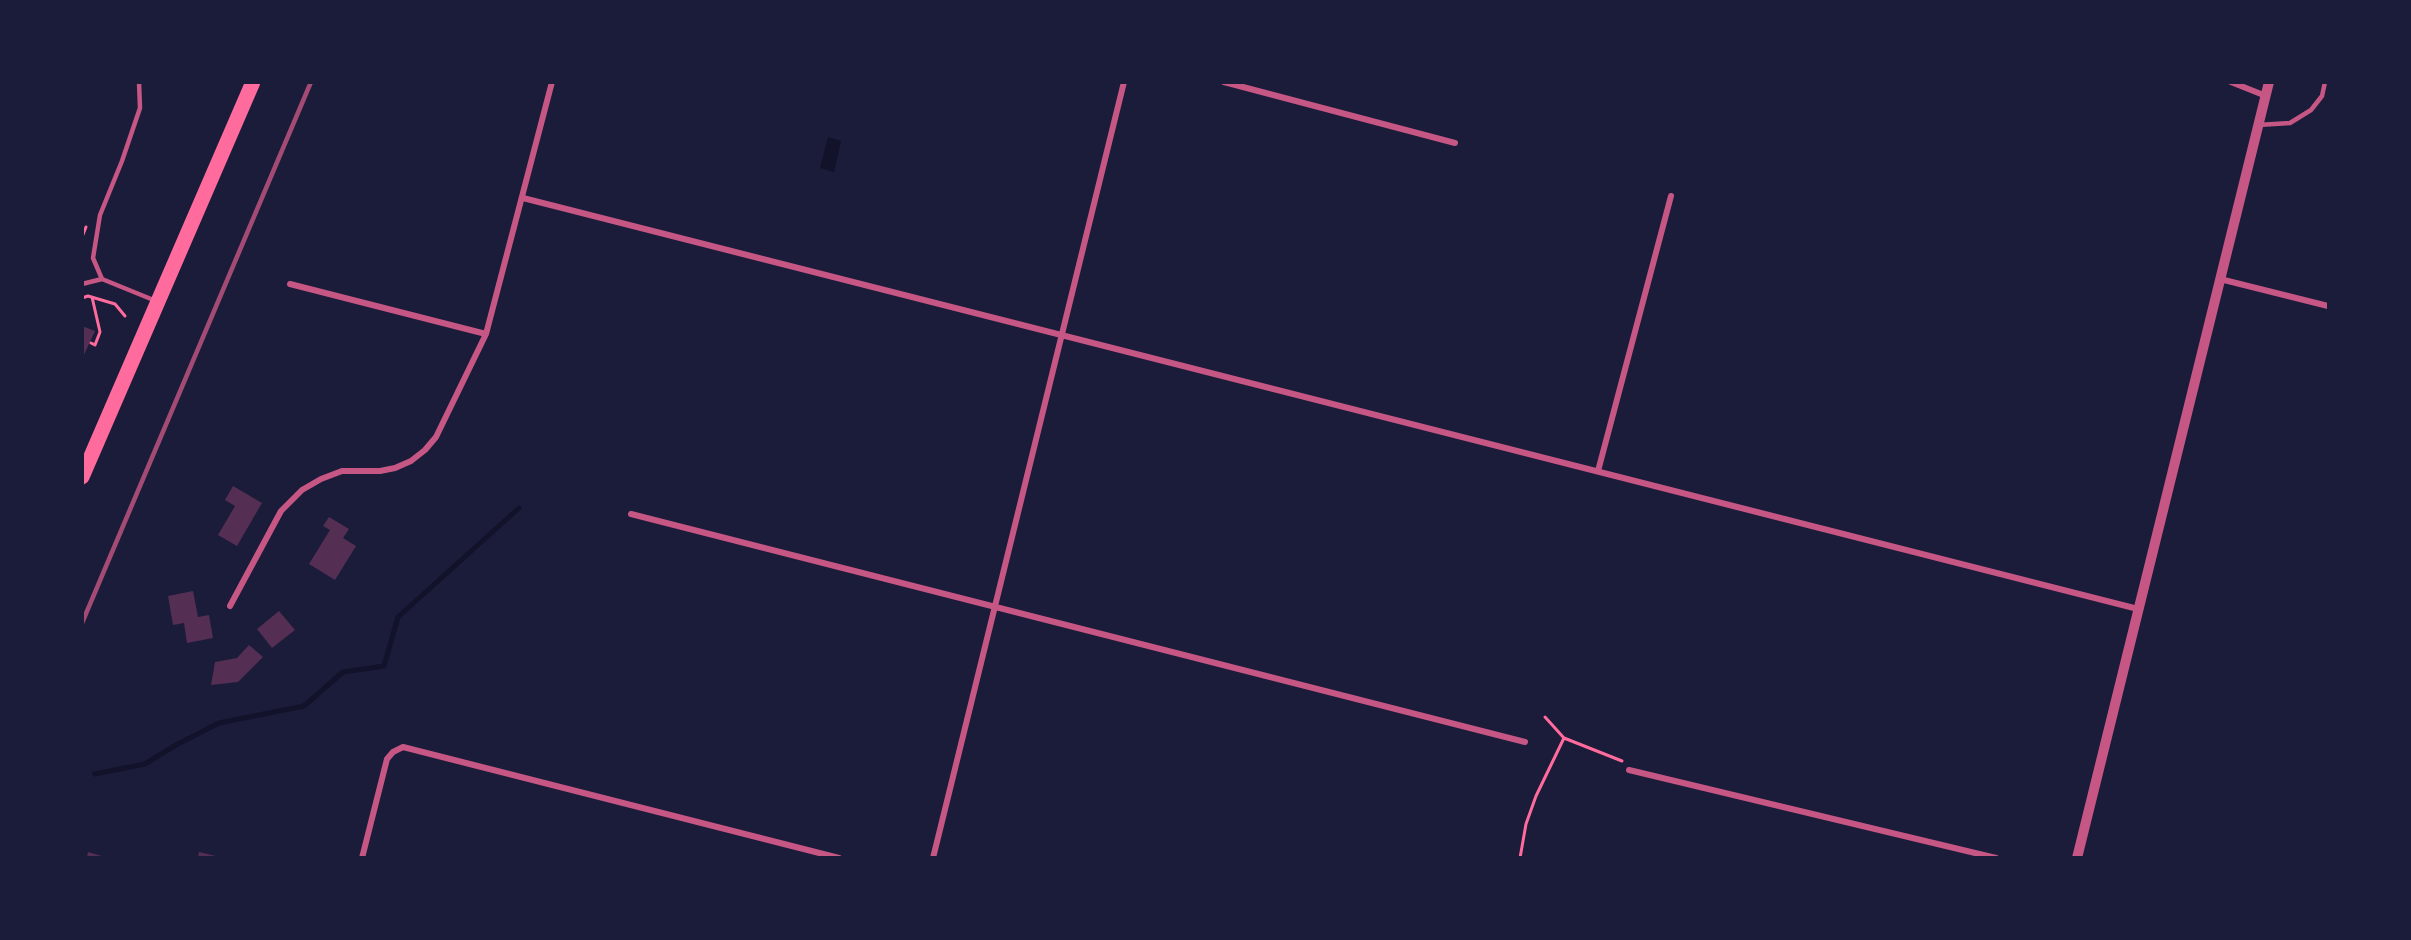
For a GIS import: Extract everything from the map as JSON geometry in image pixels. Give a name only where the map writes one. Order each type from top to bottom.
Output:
[{"type":"main road","points":[[82,477],[253,82]]},
{"type":"street","points":[[230,606],[281,511],[302,490],[342,471],[380,471],[395,468],[411,461],[436,437],[486,334],[552,82]]},
{"type":"street","points":[[933,858],[1124,82]]},
{"type":"street","points":[[1224,82],[1455,143]]},
{"type":"street","points":[[2231,82],[2265,96]]},
{"type":"street","points":[[2077,858],[2269,82]]},
{"type":"street","points":[[1599,471],[1671,196]]},
{"type":"street","points":[[523,198],[2138,609]]},
{"type":"street","points":[[2219,279],[2328,306]]},
{"type":"street","points":[[290,284],[486,334]]},
{"type":"street","points":[[631,514],[1525,742]]},
{"type":"street","points":[[362,858],[387,759],[393,752],[403,747],[839,858]]},
{"type":"street","points":[[1629,770],[1996,858]]},
{"type":"lane","points":[[102,279],[93,258],[99,219],[140,108],[139,82]]},
{"type":"lane","points":[[2258,125],[2290,123],[2311,110],[2322,96],[2325,82]]},
{"type":"lane","points":[[82,284],[102,279],[158,302]]},
{"type":"path","points":[[91,344],[95,345],[100,332],[92,297]]},
{"type":"path","points":[[82,298],[92,297],[115,304],[125,316]]},
{"type":"path","points":[[1545,717],[1564,738],[1614,758]]},
{"type":"path","points":[[1520,858],[1526,824],[1536,796],[1564,738]]},
{"type":"shaded area","points":[[828,137],[841,141],[834,172],[820,168]]},
{"type":"building","points":[[82,326],[95,331],[82,359]]},
{"type":"building","points":[[233,486],[262,503],[237,546],[218,535],[235,506],[225,500]]},
{"type":"building","points":[[329,517],[349,529],[343,538],[356,546],[335,580],[309,564],[330,530],[323,526]]},
{"type":"building","points":[[193,591],[198,617],[209,615],[213,638],[187,643],[184,623],[173,625],[168,596]]},
{"type":"building","points":[[279,611],[295,630],[272,648],[257,629]]},
{"type":"building","points":[[249,645],[263,657],[238,682],[211,685],[215,662],[237,658]]},
{"type":"building","points":[[88,852],[105,857],[105,858],[87,858]]},
{"type":"building","points":[[199,852],[220,857],[198,858]]},
{"type":"waterway","points":[[95,774],[145,764],[219,723],[304,706],[343,672],[384,666],[398,617],[519,508]]},
{"type":"railway","points":[[82,623],[311,82]]}]
